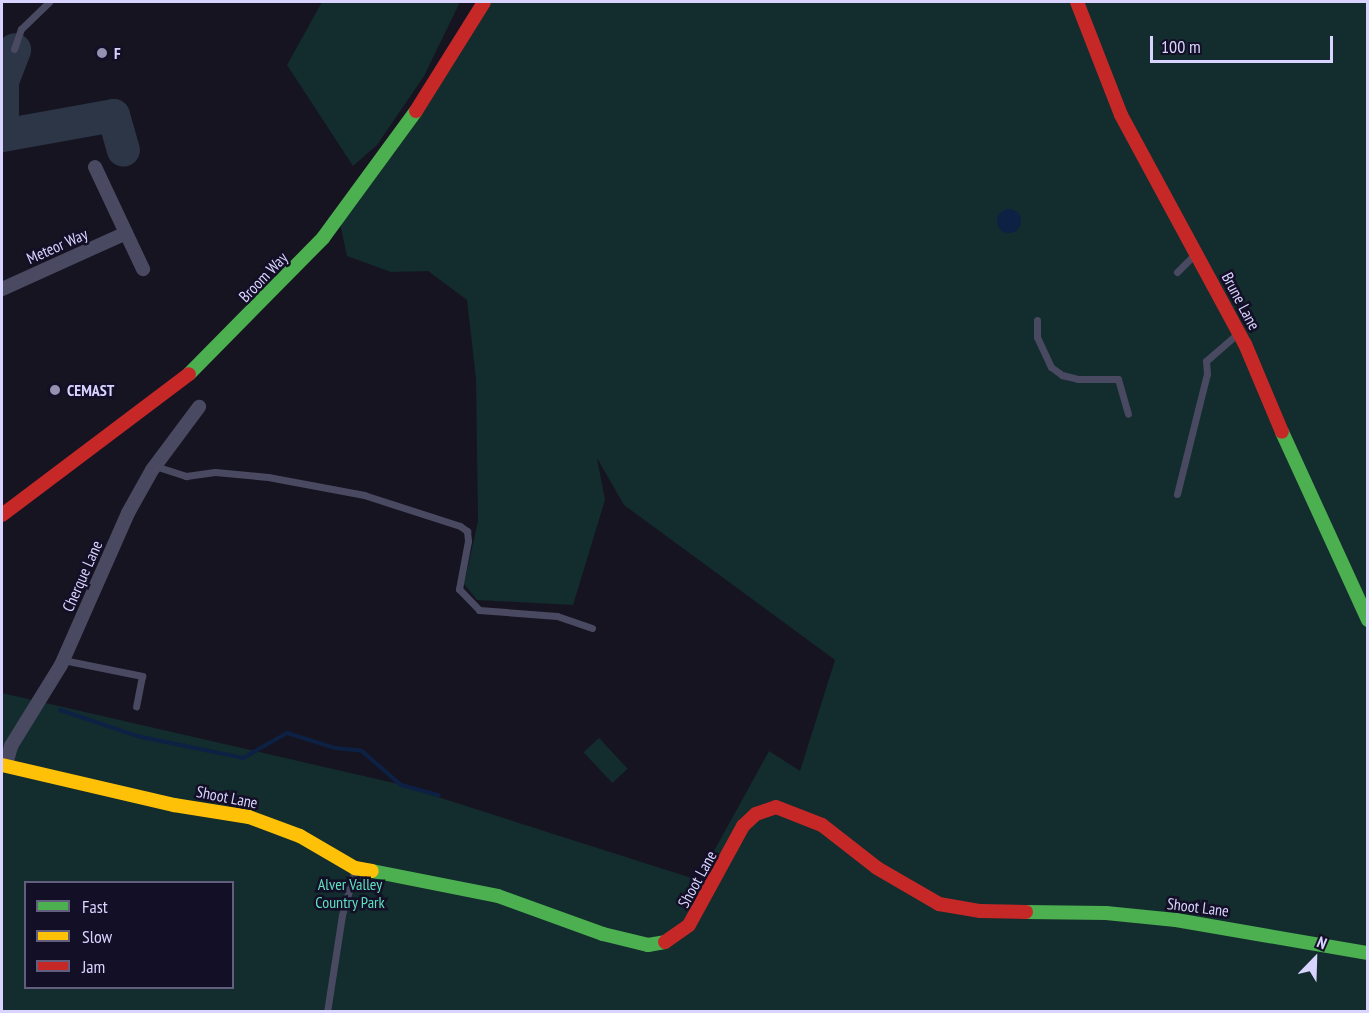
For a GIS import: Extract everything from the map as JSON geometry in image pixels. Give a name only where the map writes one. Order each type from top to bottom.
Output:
[{"type":"street","name":"Broom Way","points":[[2,515],[197,368],[323,238],[426,98],[484,2]]},
{"type":"street","name":"Brune Lane","points":[[1077,2],[1121,115],[1239,332],[1368,620]]},
{"type":"street","points":[[95,167],[143,269]]},
{"type":"street","name":"Meteor Way","points":[[2,289],[126,233]]},
{"type":"street","name":"Cherque Lane","points":[[4,765],[11,746],[63,660],[128,513],[155,466],[199,407]]},
{"type":"street","points":[[2,526],[23,501]]},
{"type":"street","name":"Shoot Lane","points":[[4,765],[281,826],[355,868],[498,896],[603,934],[658,945],[680,934],[690,925],[748,819],[776,807],[822,825],[877,868],[939,904],[980,911],[1107,913],[1176,920],[1368,953]]},
{"type":"lane","points":[[14,49],[21,29],[49,2]]},
{"type":"lane","points":[[1177,272],[1197,252]]},
{"type":"lane","points":[[1036,320],[1037,337],[1051,367],[1062,375],[1078,379],[1118,379],[1128,414]]},
{"type":"lane","points":[[1177,495],[1207,374],[1206,361],[1239,332]]},
{"type":"lane","points":[[155,466],[186,476],[215,472],[268,477],[364,495],[460,526],[467,531],[468,541],[459,589],[479,610],[557,616],[592,628]]},
{"type":"lane","points":[[63,660],[142,676],[136,706]]},
{"type":"lane","points":[[327,1011],[342,915],[355,868]]},
{"type":"green space","points":[[322,2],[460,2],[424,76],[377,145],[353,166],[287,65]]},
{"type":"green space","name":"Alver Valley Country Park","points":[[488,2],[1367,2],[1367,1011],[2,1012],[2,693],[394,783],[698,880],[769,751],[800,771],[835,660],[624,505],[597,458],[605,500],[573,605],[477,600],[464,584],[478,521],[476,379],[467,300],[428,271],[391,272],[347,256],[340,223]]},
{"type":"green space","points":[[599,738],[628,769],[612,783],[584,752]]},
{"type":"water","points":[[1004,209],[1014,209],[1021,216],[1021,226],[1014,233],[1004,233],[997,226],[997,216]]},
{"type":"waterway","points":[[60,710],[137,736],[243,758],[287,733],[335,748],[362,751],[401,785],[439,795]]},
{"type":"taxiway","points":[[2,113],[2,81],[14,49]]},
{"type":"taxiway","points":[[2,135],[113,115],[123,150]]},
{"type":"traffic: fast","points":[[189,374],[323,238],[416,111]]},
{"type":"traffic: fast","points":[[1282,432],[1368,620]]},
{"type":"traffic: fast","points":[[372,871],[498,896],[603,934],[648,945],[665,942]]},
{"type":"traffic: fast","points":[[1026,912],[1106,913],[1176,920],[1368,953]]},
{"type":"traffic: slow","points":[[2,765],[174,805],[249,817],[300,836],[355,868],[372,871]]},
{"type":"traffic: jam","points":[[416,111],[484,2]]},
{"type":"traffic: jam","points":[[1077,2],[1121,115],[1245,344],[1282,432]]},
{"type":"traffic: jam","points":[[2,515],[189,374]]},
{"type":"traffic: jam","points":[[665,942],[689,925],[743,826],[756,814],[776,807],[822,825],[877,868],[939,904],[980,911],[1026,912]]},
{"type":"place","name":"F","points":[[102,53]]},
{"type":"place","name":"CEMAST","points":[[55,390]]}]
